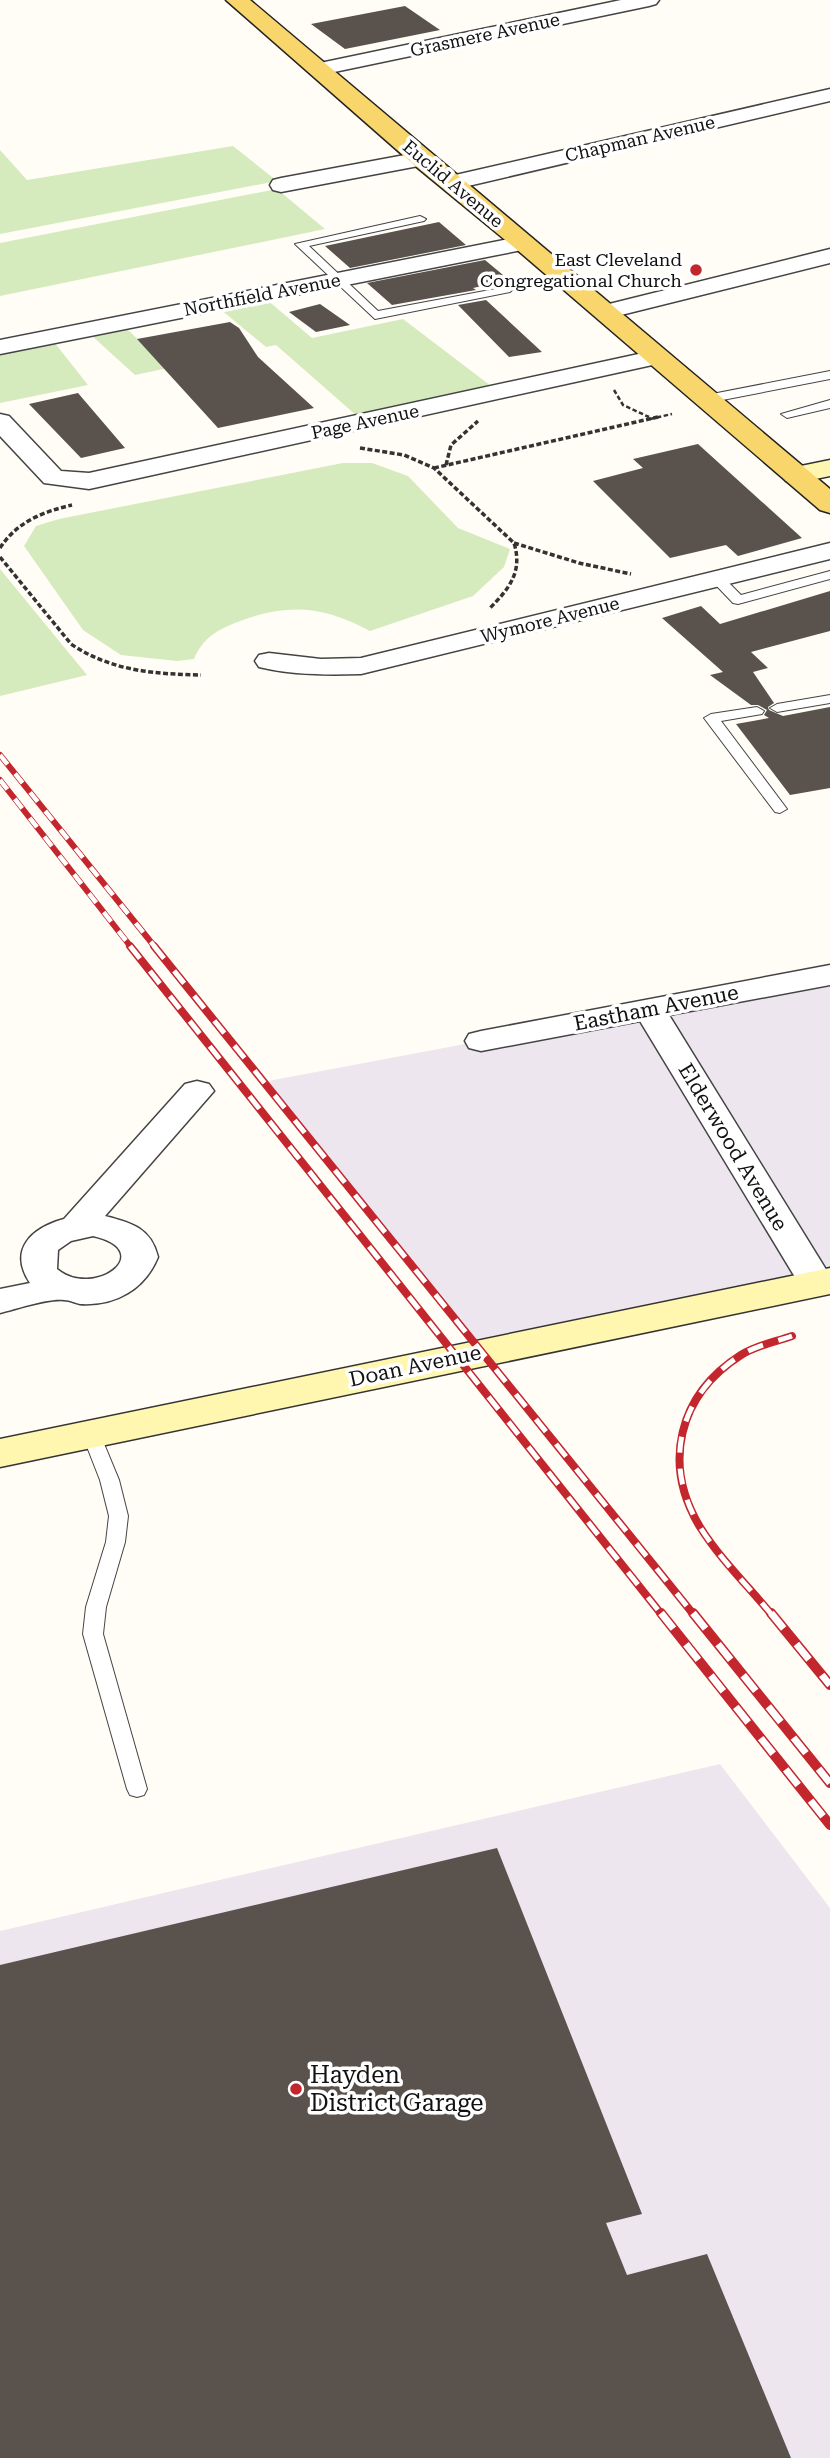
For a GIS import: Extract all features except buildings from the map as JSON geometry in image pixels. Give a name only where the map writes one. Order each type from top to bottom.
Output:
[{"type":"main road","name":"Euclid Avenue","points":[[237,0],[830,504]]},
{"type":"street","name":"Grasmere Avenue","points":[[320,69],[649,0]]},
{"type":"street","name":"Chapman Avenue","points":[[451,183],[830,94]]},
{"type":"street","points":[[281,185],[421,159]]},
{"type":"street","name":"Northfield Avenue","points":[[0,347],[524,243]]},
{"type":"street","points":[[606,312],[830,256]]},
{"type":"street","name":"Page Avenue","points":[[0,421],[53,478],[72,481],[104,479],[657,357]]},
{"type":"street","points":[[796,475],[830,468]]},
{"type":"street","name":"Wymore Avenue","points":[[268,661],[321,667],[361,666],[830,551]]},
{"type":"street","name":"Eastham Avenue","points":[[481,1041],[830,975]]},
{"type":"street","name":"Elderwood Avenue","points":[[650,1010],[824,1283]]},
{"type":"street","points":[[77,1226],[109,1226],[134,1238],[140,1248],[138,1269],[114,1287],[78,1292],[48,1281],[40,1271],[37,1260],[41,1248],[50,1239],[77,1226],[197,1091]]},
{"type":"street","name":"Doan Avenue","points":[[0,1453],[824,1283]]},
{"type":"street","points":[[3,1296],[62,1288]]},
{"type":"lane","points":[[420,219],[301,244],[375,315],[506,290]]},
{"type":"lane","points":[[707,399],[830,375]]},
{"type":"lane","points":[[786,414],[830,404]]},
{"type":"lane","points":[[717,579],[738,600],[830,575]]},
{"type":"lane","points":[[777,708],[830,699]]},
{"type":"lane","points":[[757,711],[711,718],[780,810]]},
{"type":"lane","points":[[91,1434],[118,1515],[118,1529],[111,1558],[94,1608],[93,1634],[136,1789]]},
{"type":"path","points":[[614,386],[618,401],[651,418]]},
{"type":"path","points":[[446,465],[446,453],[452,442],[487,414]]},
{"type":"path","points":[[434,468],[672,414]]},
{"type":"path","points":[[358,448],[404,455],[434,468],[513,543],[579,564],[635,575]]},
{"type":"path","points":[[487,610],[507,590],[517,575],[519,560],[513,543]]},
{"type":"path","points":[[0,557],[3,564],[71,644],[82,653],[116,667],[136,671],[201,676]]},
{"type":"shaded area","points":[[830,975],[830,1281],[483,1353],[263,1082]]},
{"type":"shaded area","name":"Hayden District Garage","points":[[720,1764],[830,1908],[830,2458],[0,2458],[0,1931]]},
{"type":"green space","points":[[233,146],[277,181],[0,234],[0,150],[27,180]]},
{"type":"green space","points":[[277,189],[325,229],[0,296],[0,243]]},
{"type":"green space","points":[[266,299],[312,338],[403,319],[491,386],[357,416],[276,345],[266,347],[220,309]]},
{"type":"green space","points":[[126,328],[168,368],[135,375],[91,335]]},
{"type":"green space","points":[[54,342],[88,385],[0,403],[0,353]]},
{"type":"green space","points":[[343,463],[372,463],[408,476],[458,528],[510,549],[504,567],[473,596],[370,631],[322,612],[276,611],[227,626],[207,639],[194,659],[177,661],[121,655],[83,630],[24,546],[36,526],[59,519]]},
{"type":"green space","points":[[0,569],[87,675],[0,696]]},
{"type":"railway","points":[[0,755],[155,947]]},
{"type":"railway","points":[[0,780],[131,947]]},
{"type":"railway","points":[[130,946],[662,1615]]},
{"type":"railway","points":[[154,946],[694,1615]]},
{"type":"railway","points":[[772,1615],[700,1527],[688,1503],[680,1455],[690,1410],[720,1371],[747,1352],[792,1336]]},
{"type":"railway","points":[[661,1613],[830,1825]]},
{"type":"railway","points":[[693,1613],[830,1783]]},
{"type":"railway","points":[[771,1613],[830,1685]]},
{"type":"place","name":"East Cleveland Congregational Church","points":[[696,270]]},
{"type":"place","name":"Hayden District Garage","points":[[296,2089]]}]
